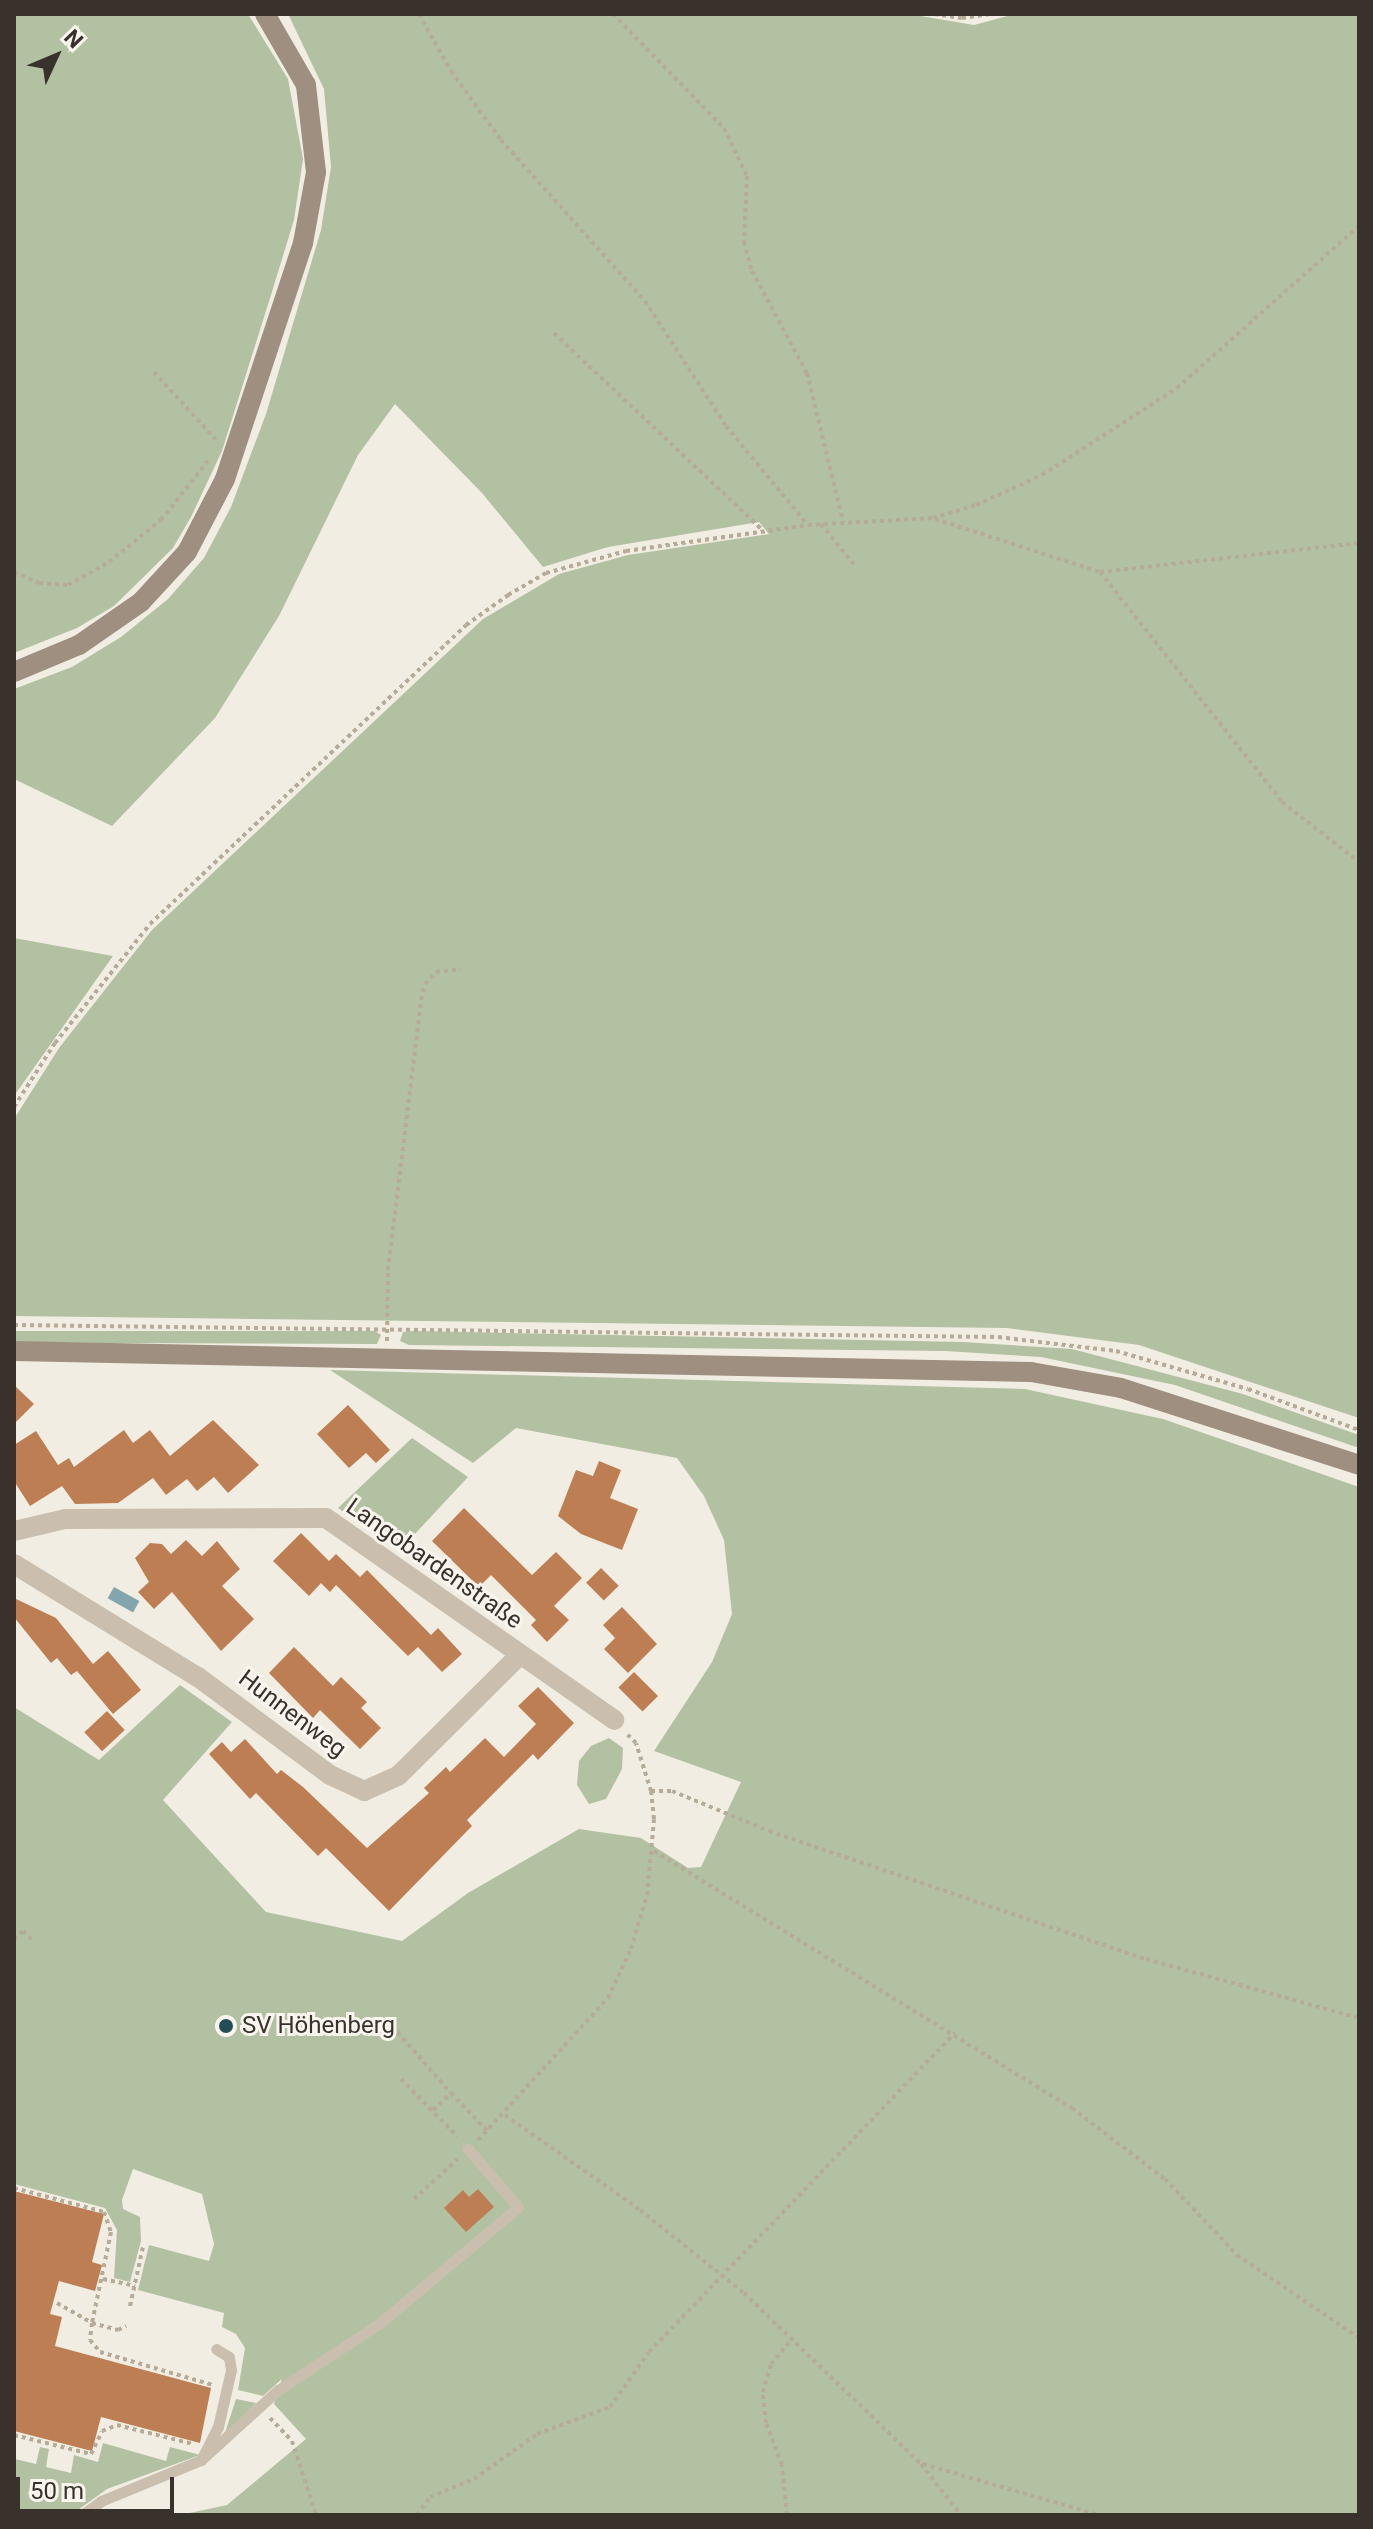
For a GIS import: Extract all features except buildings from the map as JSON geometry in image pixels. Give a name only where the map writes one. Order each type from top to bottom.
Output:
[{"type":"main road","points":[[14,672],[109,628],[165,579],[204,522],[227,444],[303,243],[316,172],[306,85],[265,14]]},
{"type":"main road","points":[[14,1351],[1031,1372],[1134,1392],[1359,1465]]},
{"type":"street","name":"Langobardenstraße","points":[[14,1531],[96,1518],[326,1518],[614,1720]]},
{"type":"street","name":"Hunnenweg","points":[[14,1564],[198,1677],[330,1775],[359,1790],[376,1789],[398,1776],[519,1656]]},
{"type":"lane","points":[[82,2515],[101,2501],[201,2460],[259,2408],[380,2323],[518,2207],[468,2149]]},
{"type":"lane","points":[[201,2460],[218,2427],[231,2370],[229,2357],[216,2349]]},
{"type":"path","points":[[419,14],[451,71],[501,140],[645,301],[726,426],[808,525]]},
{"type":"path","points":[[613,14],[724,128],[747,176],[744,242],[752,271],[807,373],[843,522]]},
{"type":"path","points":[[934,14],[975,17],[989,14]]},
{"type":"path","points":[[14,1107],[55,1043],[150,924],[466,625],[534,579],[571,565],[626,551],[762,530],[933,518],[1042,475],[1121,427],[1177,388],[1359,226]]},
{"type":"path","points":[[554,333],[762,530]]},
{"type":"path","points":[[14,572],[39,583],[68,585],[109,562],[161,520],[227,444],[154,372]]},
{"type":"path","points":[[933,518],[1100,572],[1359,543]]},
{"type":"path","points":[[821,524],[856,567]]},
{"type":"path","points":[[1100,572],[1282,802],[1359,862]]},
{"type":"path","points":[[386,1326],[388,1270],[421,1000],[425,984],[436,972],[461,969]]},
{"type":"path","points":[[14,1325],[386,1326],[998,1337],[1077,1344],[1248,1389],[1359,1430]]},
{"type":"path","points":[[387,2020],[487,2131],[505,2115],[608,1998],[631,1949],[654,1851],[651,1791],[636,1743],[614,1720]]},
{"type":"path","points":[[651,1791],[701,1801],[769,1831],[1146,1959],[1359,2018]]},
{"type":"path","points":[[654,1851],[955,2033],[1072,2108],[1165,2179],[1237,2255],[1359,2338]]},
{"type":"path","points":[[14,1939],[23,1931],[35,1942]]},
{"type":"path","points":[[417,2515],[430,2497],[474,2479],[537,2434],[610,2407],[649,2352],[720,2274],[955,2033]]},
{"type":"path","points":[[401,2079],[454,2132]]},
{"type":"path","points":[[433,2110],[451,2093]]},
{"type":"path","points":[[505,2115],[640,2210],[720,2274],[792,2338],[921,2464],[961,2515]]},
{"type":"path","points":[[414,2199],[468,2149]]},
{"type":"path","points":[[14,2188],[104,2212],[111,2232],[90,2340],[100,2352],[208,2383],[217,2391]]},
{"type":"path","points":[[130,2306],[143,2247]]},
{"type":"path","points":[[103,2279],[135,2286]]},
{"type":"path","points":[[57,2303],[92,2323],[118,2330],[126,2326]]},
{"type":"path","points":[[787,2515],[782,2465],[766,2423],[763,2392],[771,2364],[792,2338]]},
{"type":"path","points":[[259,2408],[292,2441],[316,2515]]},
{"type":"path","points":[[14,2435],[91,2454],[102,2431],[117,2425],[204,2447]]},
{"type":"path","points":[[921,2464],[1098,2515]]},
{"type":"green space","points":[[14,14],[248,14],[288,79],[303,159],[294,220],[222,451],[173,548],[114,606],[77,628],[14,653]]},
{"type":"green space","points":[[288,14],[909,14],[974,25],[1015,14],[1359,14],[1359,1418],[1139,1345],[1007,1328],[14,1316],[14,1119],[59,1048],[152,930],[483,619],[559,574],[628,555],[769,534],[759,522],[608,547],[543,567],[482,493],[395,404],[358,455],[279,616],[215,718],[112,826],[14,779],[14,689],[72,667],[121,637],[168,599],[204,558],[231,507],[266,414],[321,230],[331,167],[324,89]]},
{"type":"green space","points":[[14,938],[113,956],[14,1096]]},
{"type":"green space","points":[[14,1331],[375,1331],[381,1335],[377,1344],[104,1343],[14,1342]]},
{"type":"green space","points":[[403,1332],[963,1342],[1072,1349],[1243,1394],[1359,1435],[1359,1448],[1175,1385],[1041,1357],[945,1351],[409,1345],[400,1341]]},
{"type":"green space","points":[[330,1370],[1025,1389],[1163,1419],[1359,1487],[1359,2515],[180,2515],[227,2505],[306,2439],[274,2404],[282,2379],[263,2396],[238,2390],[245,2348],[236,2334],[222,2327],[224,2313],[138,2290],[149,2245],[209,2261],[214,2244],[202,2194],[133,2169],[122,2200],[123,2209],[140,2217],[141,2241],[130,2282],[114,2278],[117,2230],[105,2208],[14,2184],[14,1707],[99,1760],[180,1685],[232,1722],[163,1800],[266,1912],[402,1941],[468,1893],[579,1829],[641,1838],[688,1868],[701,1867],[741,1782],[654,1751],[712,1662],[732,1614],[724,1540],[704,1496],[677,1458],[516,1428],[473,1463]]},
{"type":"green space","points":[[412,1438],[468,1477],[400,1550],[338,1508]]},
{"type":"green space","points":[[609,1738],[623,1748],[622,1769],[606,1799],[589,1804],[577,1785],[579,1761],[591,1746]]},
{"type":"green space","points":[[236,2399],[256,2403],[224,2436]]},
{"type":"green space","points":[[14,2441],[15,2459],[36,2464],[40,2447],[49,2449],[46,2467],[71,2473],[74,2455],[98,2462],[103,2443],[166,2461],[170,2447],[200,2455],[107,2489],[71,2515],[14,2515]]},
{"type":"water","points":[[114,1587],[139,1601],[133,1612],[108,1598]]},
{"type":"place","name":"SV Höhenberg","points":[[226,2026]]}]
